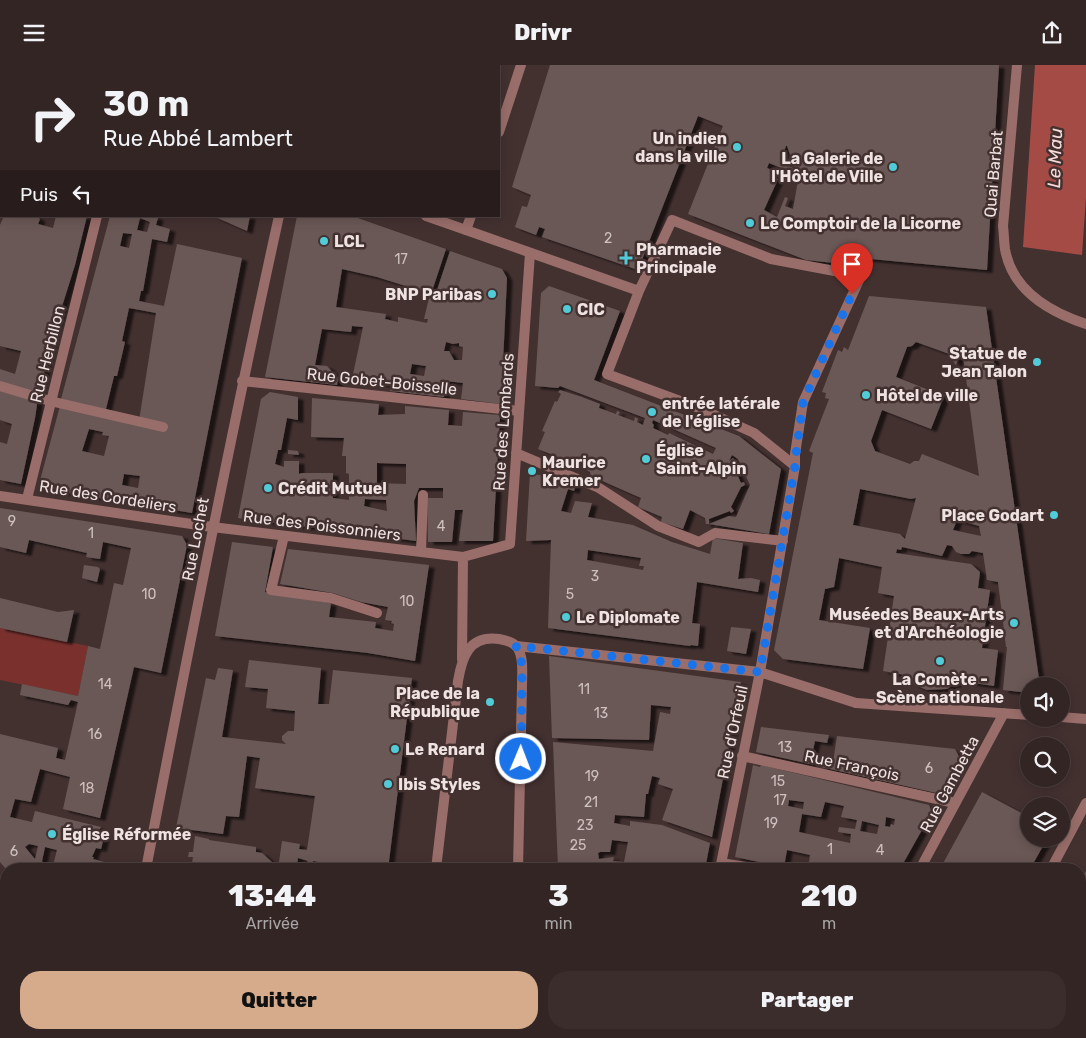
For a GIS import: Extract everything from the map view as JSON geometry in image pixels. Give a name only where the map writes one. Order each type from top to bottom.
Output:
[{"type":"street","points":[[500,129],[520,65]]},
{"type":"street","name":"Quai Barbat","points":[[1017,65],[1003,226],[1005,249],[1009,265],[1019,282],[1035,299],[1053,311],[1086,324]]},
{"type":"street","name":"Rue Herbillon","points":[[27,499],[97,217]]},
{"type":"street","name":"Rue Lochet","points":[[147,863],[212,527],[279,217]]},
{"type":"street","points":[[429,217],[635,290],[606,374],[699,408],[754,433],[795,466]]},
{"type":"street","points":[[466,230],[471,217]]},
{"type":"street","name":"Rue d'Orfeuil","points":[[635,290],[672,221],[771,259],[861,276],[803,402],[795,466],[760,672],[722,863]]},
{"type":"street","name":"Rue des Lombards","points":[[463,557],[510,544],[530,253]]},
{"type":"street","name":"Rue Gobet-Boisselle","points":[[242,381],[518,411]]},
{"type":"street","points":[[0,386],[50,401],[163,427]]},
{"type":"street","points":[[516,453],[599,488],[658,526],[700,541],[715,533],[783,541]]},
{"type":"street","points":[[423,495],[425,552],[463,557],[462,659],[437,863]]},
{"type":"street","name":"Rue des Cordeliers","points":[[0,496],[212,527]]},
{"type":"street","name":"Rue des Poissonniers","points":[[212,527],[425,552]]},
{"type":"street","points":[[284,536],[271,590],[331,598],[377,613]]},
{"type":"street","points":[[462,659],[468,649],[476,642],[486,639],[506,640],[516,646],[760,672],[856,703],[1020,714]]},
{"type":"street","points":[[516,646],[521,656],[522,677],[518,863]]},
{"type":"street","name":"Rue Gambetta","points":[[923,863],[1004,713]]},
{"type":"street","points":[[1070,718],[1086,719]]},
{"type":"street","name":"Rue François","points":[[742,756],[955,803]]},
{"type":"street","points":[[1054,863],[1086,803]]},
{"type":"shaded area","points":[[0,628],[88,646],[78,696],[0,680]]},
{"type":"water","name":"Le Mau","points":[[1035,65],[1086,65],[1086,197],[1082,255],[1023,247]]},
{"type":"building","name":"La Galerie de l'Hôtel de Ville","points":[[550,65],[999,65],[987,270],[860,258],[860,255],[856,257],[839,256],[836,253],[834,263],[806,260],[688,214],[723,126],[698,116],[638,270],[542,237],[545,229],[539,227],[536,235],[515,227],[522,206],[527,207],[531,195],[512,187]],"holes":[[[787,146],[795,169],[780,162]],[[769,163],[799,175],[793,209],[785,206],[788,198],[785,197],[777,217],[764,210],[778,179],[775,178],[777,172],[767,168]]]},
{"type":"building","points":[[4,217],[37,217],[40,219],[38,224],[53,228],[56,217],[87,217],[75,265],[54,332],[39,394],[0,383],[0,369],[15,374],[21,351],[0,346],[0,225]]},
{"type":"building","points":[[110,217],[156,217],[158,218],[156,225],[170,229],[167,242],[152,239],[143,291],[141,291],[139,301],[164,306],[177,244],[242,258],[192,513],[38,488],[60,406],[139,421],[156,313],[129,308],[122,341],[125,342],[117,376],[114,376],[105,413],[60,403]],"holes":[[[140,218],[150,222],[147,232],[137,230]],[[123,233],[132,234],[129,248],[120,246]],[[89,429],[103,432],[102,435],[109,436],[104,456],[82,451]],[[124,474],[140,476],[138,488],[122,485]]]},
{"type":"building","points":[[215,217],[250,217],[247,231]]},
{"type":"building","points":[[297,217],[355,217],[446,249],[431,294],[377,277],[342,269],[336,307],[386,314],[385,319],[398,322],[398,317],[427,323],[428,319],[424,319],[429,298],[434,299],[450,251],[502,269],[507,278],[501,404],[461,399],[463,383],[446,381],[444,397],[390,391],[391,385],[352,379],[363,327],[352,326],[351,332],[322,329],[315,365],[327,366],[338,378],[337,385],[265,377]],"holes":[[[446,342],[459,343],[459,346],[463,347],[462,360],[454,360],[449,351],[444,351]],[[412,364],[426,366],[424,376],[410,374]]]},
{"type":"building","points":[[549,286],[620,311],[594,380],[739,436],[781,469],[769,534],[706,524],[705,518],[690,510],[683,529],[661,522],[662,517],[638,507],[641,498],[591,476],[590,472],[576,464],[538,449],[545,432],[542,431],[555,401],[557,402],[561,394],[558,392],[560,390],[600,404],[599,408],[616,414],[617,411],[620,412],[618,415],[634,421],[635,417],[638,419],[637,422],[643,425],[645,418],[560,386],[558,388],[535,386],[541,293]],"holes":[[[653,420],[716,448],[713,454],[669,433],[668,435],[653,428]],[[732,455],[738,459],[750,485],[736,517],[729,516],[709,524],[709,519],[734,511],[731,507],[741,487],[745,485],[744,482],[741,483],[732,463],[735,461],[733,458],[729,461]]]},
{"type":"building","points":[[869,296],[986,307],[1039,677],[1020,677],[1020,692],[1003,690],[1007,647],[998,582],[987,580],[983,553],[972,551],[969,554],[961,554],[956,552],[952,546],[947,545],[942,556],[902,547],[901,550],[897,549],[896,553],[971,564],[980,572],[978,588],[990,590],[982,648],[998,650],[994,686],[960,681],[947,689],[927,690],[915,685],[905,675],[883,671],[894,596],[878,593],[882,567],[839,558],[834,587],[825,589],[819,620],[870,628],[863,669],[783,659],[774,650],[813,453],[809,451],[829,399],[825,398],[826,393],[822,392],[838,350],[842,352],[844,347],[848,350]],"holes":[[[916,342],[952,355],[952,360],[956,365],[962,348],[979,476],[922,454],[919,461],[914,461],[910,464],[875,451],[871,441],[882,410],[931,429],[944,396],[896,377],[907,347],[912,346]],[[860,489],[911,499],[916,498],[905,539],[900,534],[853,525]],[[957,520],[979,526],[981,536],[953,530]]]},
{"type":"building","points":[[0,387],[38,398],[21,484],[0,480],[0,442],[7,444],[12,424],[0,420]]},
{"type":"building","points":[[270,392],[298,397],[298,420],[287,418],[281,450],[278,450],[275,464],[284,467],[284,461],[299,461],[299,474],[333,473],[333,498],[349,500],[349,474],[346,473],[346,456],[342,456],[344,438],[311,437],[312,398],[379,404],[378,415],[405,414],[405,406],[449,410],[448,425],[462,426],[463,412],[500,415],[493,541],[459,541],[463,510],[455,510],[452,542],[428,542],[427,498],[443,498],[443,488],[419,488],[414,501],[416,541],[238,518],[261,399]],"holes":[[[377,463],[406,464],[406,484],[377,483]],[[365,499],[386,500],[387,511],[364,506]]]},
{"type":"building","points":[[288,450],[298,451],[299,455],[288,454]]},
{"type":"building","points":[[530,473],[576,483],[574,491],[568,489],[561,511],[571,513],[575,501],[592,503],[588,517],[633,525],[672,542],[710,554],[713,538],[743,543],[738,579],[751,578],[760,580],[758,592],[697,582],[692,623],[700,624],[698,646],[548,628],[551,540],[526,541]],"holes":[[[588,550],[641,558],[639,566],[644,566],[643,570],[587,560]]]},
{"type":"building","points":[[0,508],[182,536],[187,545],[161,673],[134,667],[100,818],[63,809],[70,777],[40,769],[31,802],[15,799],[10,817],[32,822],[35,811],[101,827],[98,832],[99,836],[104,837],[101,849],[96,848],[92,857],[94,857],[93,859],[108,863],[54,863],[57,850],[45,847],[42,861],[43,863],[0,862],[0,734],[58,748],[56,758],[65,760],[78,702],[71,700],[68,705],[20,695],[22,684],[78,696],[88,646],[100,649],[114,583],[123,585],[131,548],[103,542],[100,559],[86,557],[87,553],[29,540],[26,553],[0,547]],"holes":[[[29,844],[38,846],[35,859],[25,847]]]},
{"type":"building","points":[[232,542],[273,547],[265,592],[331,603],[329,617],[376,622],[375,628],[393,631],[394,624],[391,623],[392,621],[385,620],[388,607],[361,602],[333,593],[280,584],[288,549],[429,565],[415,661],[368,653],[215,636]]},
{"type":"building","points":[[84,565],[100,569],[97,582],[82,578]]},
{"type":"building","points":[[0,598],[58,612],[74,610],[67,642],[0,628]]},
{"type":"building","points":[[731,627],[751,629],[746,654],[727,651]]},
{"type":"building","points":[[549,656],[741,682],[712,837],[662,820],[673,789],[658,784],[660,778],[652,776],[648,794],[646,794],[644,817],[615,815],[614,823],[630,826],[630,821],[662,825],[710,843],[706,863],[558,863],[553,742],[653,751],[660,712],[670,714],[671,707],[651,705],[649,740],[552,738]],"holes":[[[612,840],[628,842],[624,862],[613,861],[614,857],[599,859],[598,853],[610,852]]]},
{"type":"building","points":[[249,660],[321,668],[318,704],[329,704],[333,670],[412,678],[389,863],[324,863],[313,861],[313,863],[306,863],[308,861],[298,858],[297,863],[279,863],[282,841],[300,844],[299,849],[307,850],[315,796],[255,788],[260,758],[247,756],[239,817],[226,816],[223,834],[176,828],[206,678],[215,680],[218,668],[233,670],[222,737],[286,744],[282,740],[282,736],[288,731],[294,731],[295,711],[266,708],[268,689],[245,687]]},
{"type":"building","points":[[761,727],[829,735],[827,743],[815,741],[810,764],[756,752]]},
{"type":"building","points":[[837,736],[955,749],[961,760],[941,794],[821,767],[823,759],[833,762]]},
{"type":"building","points":[[753,765],[760,767],[761,765],[929,805],[932,812],[903,863],[809,863],[810,855],[787,850],[785,863],[764,863],[735,857]],"holes":[[[789,800],[804,802],[803,809],[788,806]],[[825,802],[844,806],[841,817],[857,820],[855,829],[839,827],[838,832],[851,834],[850,843],[799,832],[802,814],[821,817]],[[886,817],[895,819],[894,825],[891,824],[890,827],[885,826]],[[862,821],[879,825],[877,834],[860,831]]]},
{"type":"building","points":[[982,792],[1020,812],[1020,847],[1042,847],[1033,863],[943,863]]},
{"type":"building","points":[[195,836],[256,847],[256,852],[262,853],[272,862],[192,863],[193,857],[188,857],[189,852],[193,852]]},
{"type":"place","name":"Un indien dans la ville","points":[[737,147]]},
{"type":"place","name":"La Galerie de l'Hôtel de Ville","points":[[893,167]]},
{"type":"place","name":"Le Comptoir de la Licorne","points":[[750,223]]},
{"type":"place","name":"LCL","points":[[324,241]]},
{"type":"place","name":"Pharmacie Principale","points":[[626,258]]},
{"type":"place","name":"BNP Paribas","points":[[492,294]]},
{"type":"place","name":"CIC","points":[[567,309]]},
{"type":"place","name":"Statue de Jean Talon","points":[[1037,362]]},
{"type":"place","name":"Hôtel de ville","points":[[866,395]]},
{"type":"place","name":"entrée latérale de l'église","points":[[652,412]]},
{"type":"place","name":"Église Saint-Alpin","points":[[646,459]]},
{"type":"place","name":"Maurice Kremer","points":[[532,471]]},
{"type":"place","name":"Crédit Mutuel","points":[[268,488]]},
{"type":"place","name":"Place Godart","points":[[1054,515]]},
{"type":"place","name":"Le Diplomate","points":[[566,617]]},
{"type":"place","name":"Muséedes Beaux-Arts et d'Archéologie","points":[[1014,623]]},
{"type":"place","name":"La Comète - Scène nationale","points":[[940,661]]},
{"type":"place","name":"Place de la République","points":[[490,702]]},
{"type":"place","name":"Le Renard","points":[[395,749]]},
{"type":"place","name":"Ibis Styles","points":[[388,784]]},
{"type":"place","name":"Église Réformée","points":[[52,834]]},
{"type":"route","points":[[521,759],[522,677],[521,656],[516,646],[760,672],[795,466],[803,402],[852,294]]}]
